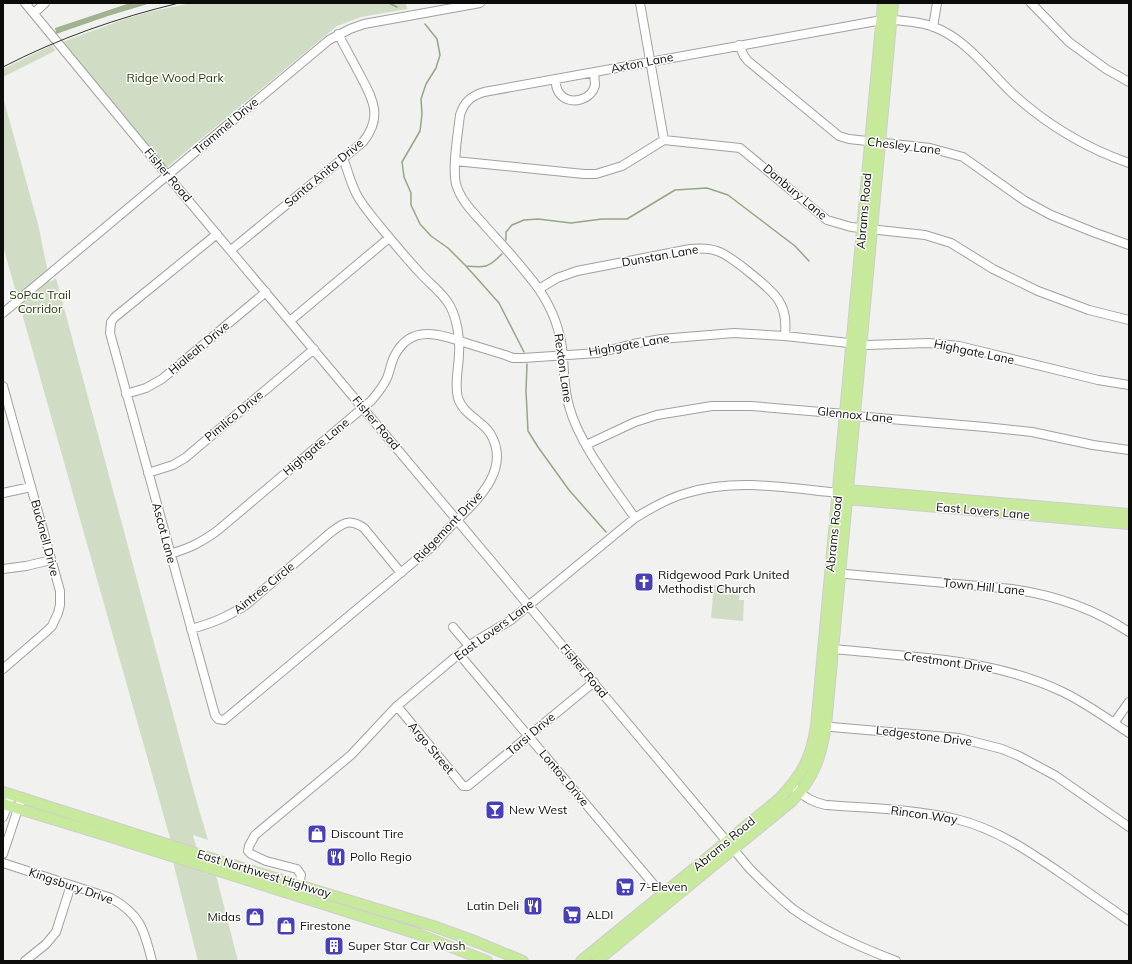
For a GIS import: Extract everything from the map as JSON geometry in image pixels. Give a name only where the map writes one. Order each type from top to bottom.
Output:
[{"type":"main road","name":"Abrams Road","points":[[867,229],[880,143],[887,20],[883,3]]},
{"type":"main road","name":"Abrams Road","points":[[836,573],[838,493],[850,415],[857,344],[867,229],[870,142],[887,20],[893,3]]},
{"type":"main road","name":"Abrams Road","points":[[730,846],[792,786],[802,771],[808,757],[816,726],[828,649],[836,573],[848,494],[850,415]]},
{"type":"main road","name":"East Lovers Lane","points":[[838,493],[1004,508],[1129,524]]},
{"type":"main road","name":"East Lovers Lane","points":[[1004,508],[1129,514]]},
{"type":"main road","name":"Abrams Road","points":[[597,961],[666,899],[730,846],[783,809],[800,793],[812,775],[824,743],[826,726],[828,649]]},
{"type":"main road","points":[[808,757],[818,762]]},
{"type":"main road","name":"East Northwest Highway","points":[[7,793],[225,868],[297,896],[424,937],[488,961]]},
{"type":"main road","name":"East Northwest Highway","points":[[5,805],[164,848]]},
{"type":"main road","name":"East Northwest Highway","points":[[225,868],[300,884],[477,942],[523,961]]},
{"type":"main road","name":"Abrams Road","points":[[581,961],[666,899]]},
{"type":"main road","points":[[393,927],[397,915]]},
{"type":"street","name":"Fisher Road","points":[[25,3],[167,175],[750,869],[792,908],[839,938],[896,961]]},
{"type":"street","points":[[34,13],[45,3]]},
{"type":"street","name":"Trammel Drive","points":[[3,313],[316,49],[338,34],[364,24],[480,3]]},
{"type":"street","points":[[455,161],[596,174],[622,166],[664,140],[640,3]]},
{"type":"street","points":[[933,27],[937,3]]},
{"type":"street","points":[[1031,3],[1069,42],[1106,69],[1129,82]]},
{"type":"street","name":"Axton Lane","points":[[455,161],[462,108],[470,98],[484,92],[739,45],[887,20],[919,23],[933,27],[950,35],[969,50],[1012,93],[1066,134],[1096,150],[1129,163]]},
{"type":"street","name":"Santa Anita Drive","points":[[231,250],[363,142],[368,135],[374,120],[374,103],[338,34]]},
{"type":"street","name":"Chesley Lane","points":[[739,45],[744,56],[748,60],[839,136],[870,142],[930,148],[963,157],[1026,201],[1051,215],[1093,232],[1129,244]]},
{"type":"street","points":[[555,79],[556,88],[560,95],[570,100],[581,100],[590,93],[595,85],[594,72]]},
{"type":"street","name":"Danbury Lane","points":[[664,140],[740,148],[827,220],[838,224],[867,229],[925,235],[951,242],[993,269],[1044,293],[1089,310],[1129,320]]},
{"type":"street","name":"Ridgemont Drive","points":[[224,720],[434,545],[458,520],[485,488],[492,478],[497,462],[495,442],[489,432],[466,411],[458,397],[458,340],[454,315],[449,305],[443,296],[389,238],[358,196],[343,158]]},
{"type":"street","name":"Rexton Lane","points":[[455,161],[456,184],[463,199],[539,289],[557,324],[562,355],[564,383],[569,408],[586,445],[635,518]]},
{"type":"street","name":"Ascot Lane","points":[[217,234],[115,318],[110,327],[111,340],[215,715],[218,719],[224,720]]},
{"type":"street","points":[[290,321],[389,238]]},
{"type":"street","name":"Dunstan Lane","points":[[539,289],[557,278],[577,271],[690,249],[698,248],[716,250],[732,259],[773,293],[779,301],[784,313],[786,323],[785,336]]},
{"type":"street","name":"Hialeah Drive","points":[[126,394],[146,388],[162,379],[266,292]]},
{"type":"street","name":"Highgate Lane","points":[[170,554],[202,542],[217,531],[371,401],[382,387],[396,354],[407,340],[426,333],[442,335],[513,358],[598,353],[651,340],[734,333],[785,336],[857,344],[929,342],[959,346],[1098,380],[1129,385]]},
{"type":"street","name":"Pimlico Drive","points":[[148,473],[173,465],[185,458],[314,349]]},
{"type":"street","name":"Bucknell Drive","points":[[3,386],[7,416],[31,487],[60,597],[60,605],[56,619],[47,631],[3,669]]},
{"type":"street","name":"Glennox Lane","points":[[586,445],[635,422],[657,415],[712,406],[751,406],[1024,431],[1093,445],[1129,450]]},
{"type":"street","name":"East Lovers Lane","points":[[300,884],[301,875],[297,869],[259,859],[248,851],[255,835],[362,745],[397,706],[459,654],[469,646],[511,620],[635,518],[673,498],[686,493],[712,487],[747,484],[838,493]]},
{"type":"street","points":[[3,493],[31,487]]},
{"type":"street","name":"Aintree Circle","points":[[191,629],[216,622],[246,605],[330,533],[348,522],[356,523],[364,528],[401,573]]},
{"type":"street","points":[[3,569],[26,566],[51,560]]},
{"type":"street","name":"Town Hill Lane","points":[[836,573],[1033,592],[1078,605],[1110,620],[1129,632]]},
{"type":"street","points":[[453,627],[469,646]]},
{"type":"street","name":"Crestmont Drive","points":[[828,649],[941,659],[995,668],[1022,675],[1064,692],[1129,733]]},
{"type":"street","name":"Lontos Drive","points":[[459,654],[666,899]]},
{"type":"street","name":"Tarsi Drive","points":[[468,786],[594,682]]},
{"type":"street","points":[[1114,723],[1129,702]]},
{"type":"street","name":"Argo Street","points":[[397,706],[463,786],[468,786]]},
{"type":"street","name":"Ledgestone Drive","points":[[816,726],[959,738],[1002,750],[1019,756],[1056,776],[1129,827]]},
{"type":"street","name":"Rincon Way","points":[[792,786],[805,797],[826,805],[924,813],[956,819],[972,824],[1014,842],[1129,922]]},
{"type":"street","points":[[3,817],[7,793]]},
{"type":"street","points":[[3,854],[22,797]]},
{"type":"street","name":"Kingsbury Drive","points":[[3,863],[111,898],[124,905],[139,922],[144,932],[152,961]]},
{"type":"street","points":[[297,896],[300,884]]},
{"type":"street","points":[[25,961],[46,944],[56,932],[71,885]]},
{"type":"green space","points":[[130,3],[151,3],[56,34],[55,28]]},
{"type":"green space","name":"Ridge Wood Park","points":[[191,3],[406,3],[407,9],[361,17],[337,26],[166,168],[62,42],[125,19]]},
{"type":"green space","points":[[52,45],[55,51],[3,77],[3,69]]},
{"type":"green space","name":"SoPac Trail Corridor","points":[[3,97],[38,224],[50,282],[56,278],[208,840],[193,835],[204,873],[215,875],[217,879],[238,961],[198,961],[174,866],[170,838],[3,246]]},
{"type":"green space","points":[[714,585],[740,587],[739,600],[744,600],[743,621],[711,618]]},
{"type":"waterway","points":[[389,3],[397,7]]},
{"type":"waterway","points":[[425,24],[437,39],[440,55],[436,68],[426,84],[421,99],[422,114],[420,131],[402,162],[404,177],[411,193],[411,205],[420,224],[431,236],[448,248],[499,303],[524,352]]},
{"type":"waterway","points":[[506,240],[506,232],[512,225],[524,220],[538,219],[571,223],[602,219],[627,219],[675,190],[707,188],[728,195],[795,246],[809,261]]},
{"type":"waterway","points":[[466,266],[486,266],[502,254]]},
{"type":"waterway","points":[[527,364],[526,391],[528,431],[569,490],[606,532]]},
{"type":"tram line","points":[[3,67],[67,38],[133,15],[179,3]]},
{"type":"place","name":"Ridgewood Park United Methodist Church","points":[[644,582]]},
{"type":"place","name":"New West","points":[[495,810]]},
{"type":"place","name":"Discount Tire","points":[[317,834]]},
{"type":"place","name":"Pollo Regio","points":[[336,857]]},
{"type":"place","name":"7-Eleven","points":[[625,887]]},
{"type":"place","name":"Latin Deli","points":[[533,906]]},
{"type":"place","name":"ALDI","points":[[572,915]]},
{"type":"place","name":"Midas","points":[[255,917]]},
{"type":"place","name":"Firestone","points":[[286,926]]},
{"type":"place","name":"Super Star Car Wash","points":[[334,946]]}]
